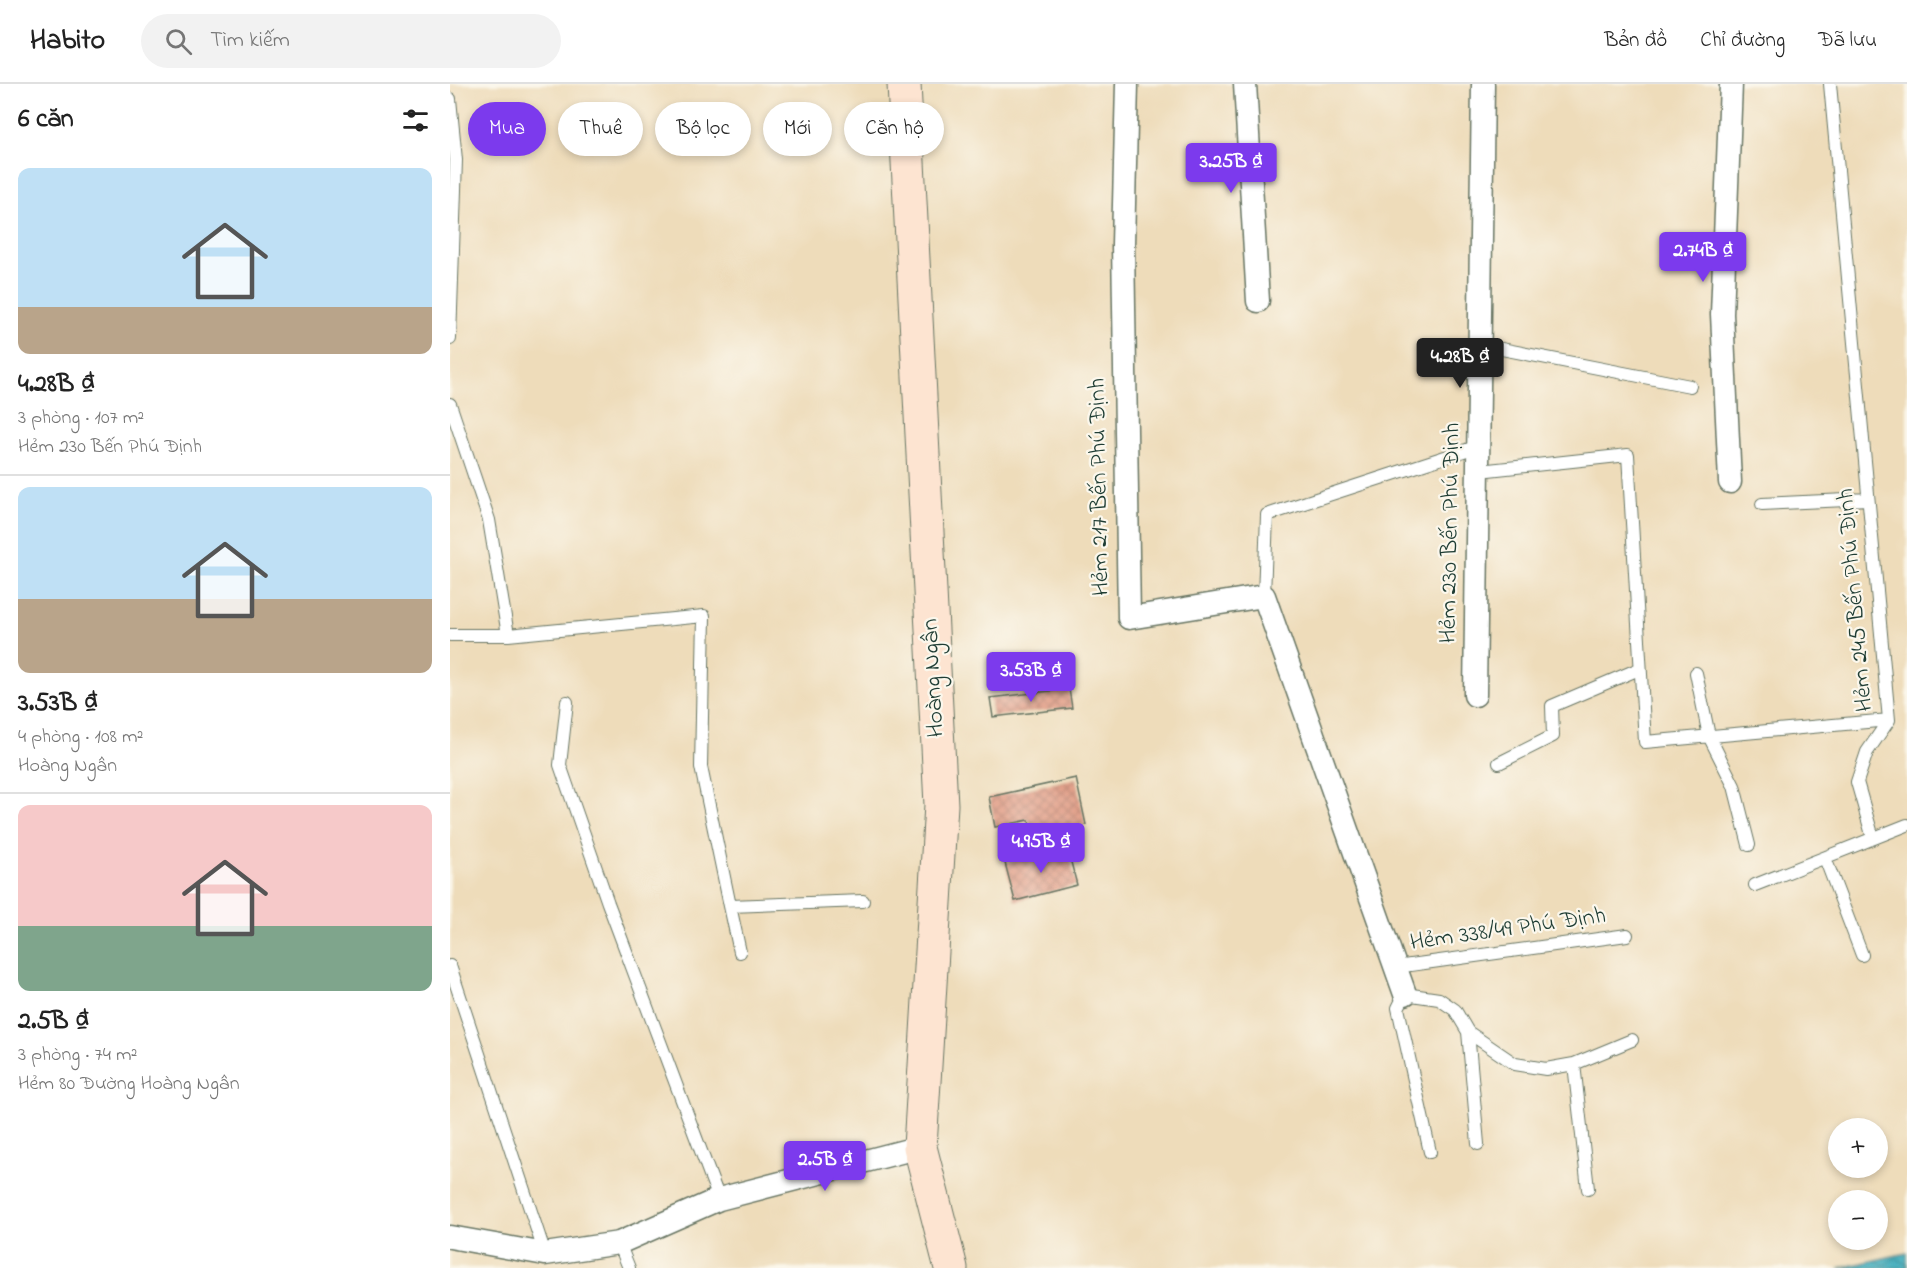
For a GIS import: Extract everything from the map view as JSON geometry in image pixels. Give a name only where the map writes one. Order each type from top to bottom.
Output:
[{"type":"street","name":"Hoàng Ngân","points":[[904,84],[941,806],[920,1147],[951,1268]]},
{"type":"street","name":"Hẻm 217 Bến Phú Định","points":[[1127,84],[1123,244],[1129,618],[1264,596]]},
{"type":"street","points":[[1245,84],[1258,301]]},
{"type":"street","name":"Hẻm 230 Bến Phú Định","points":[[1475,695],[1483,84]]},
{"type":"street","points":[[1730,482],[1722,314],[1731,84]]},
{"type":"street","points":[[1264,596],[1405,994]]},
{"type":"street","points":[[450,1237],[534,1258],[619,1243],[720,1199],[920,1147]]},
{"type":"lane","name":"Hẻm 245 Bến Phú Định","points":[[1479,471],[1628,455],[1645,742],[1889,720],[1830,84]]},
{"type":"lane","points":[[450,99],[456,160],[450,339]]},
{"type":"lane","points":[[1481,345],[1690,386]]},
{"type":"lane","points":[[450,404],[489,520],[508,635]]},
{"type":"lane","points":[[1264,596],[1267,515],[1479,446]]},
{"type":"lane","points":[[1762,504],[1868,499]]},
{"type":"lane","points":[[450,635],[508,635],[704,616],[702,767],[740,952]]},
{"type":"lane","points":[[1499,763],[1553,736],[1552,706],[1639,669]]},
{"type":"lane","points":[[1696,673],[1709,736],[1734,786],[1749,845]]},
{"type":"lane","points":[[567,702],[560,765],[608,903],[720,1199]]},
{"type":"lane","points":[[1873,838],[1857,782],[1867,752],[1889,720]]},
{"type":"lane","points":[[1755,885],[1907,825]]},
{"type":"lane","points":[[1825,858],[1862,955]]},
{"type":"lane","points":[[730,906],[862,901]]},
{"type":"lane","name":"Hẻm 338/49 Phú Định","points":[[1396,967],[1627,935]]},
{"type":"lane","points":[[450,966],[534,1258]]},
{"type":"lane","points":[[1430,1152],[1398,1008],[1405,994],[1439,999],[1455,1010],[1468,1032],[1515,1064],[1546,1069],[1574,1064],[1632,1040]]},
{"type":"lane","points":[[1468,1032],[1478,1144]]},
{"type":"lane","points":[[1574,1064],[1588,1189]]},
{"type":"lane","points":[[619,1243],[629,1268]]},
{"type":"water","points":[[1907,1253],[1907,1268],[1839,1268]]},
{"type":"building","points":[[1069,689],[1072,708],[993,717],[990,698]]},
{"type":"building","points":[[1076,778],[1086,825],[1032,837],[1029,820],[995,827],[989,797]]},
{"type":"building","points":[[1067,847],[1077,885],[1015,901],[1005,863]]}]
